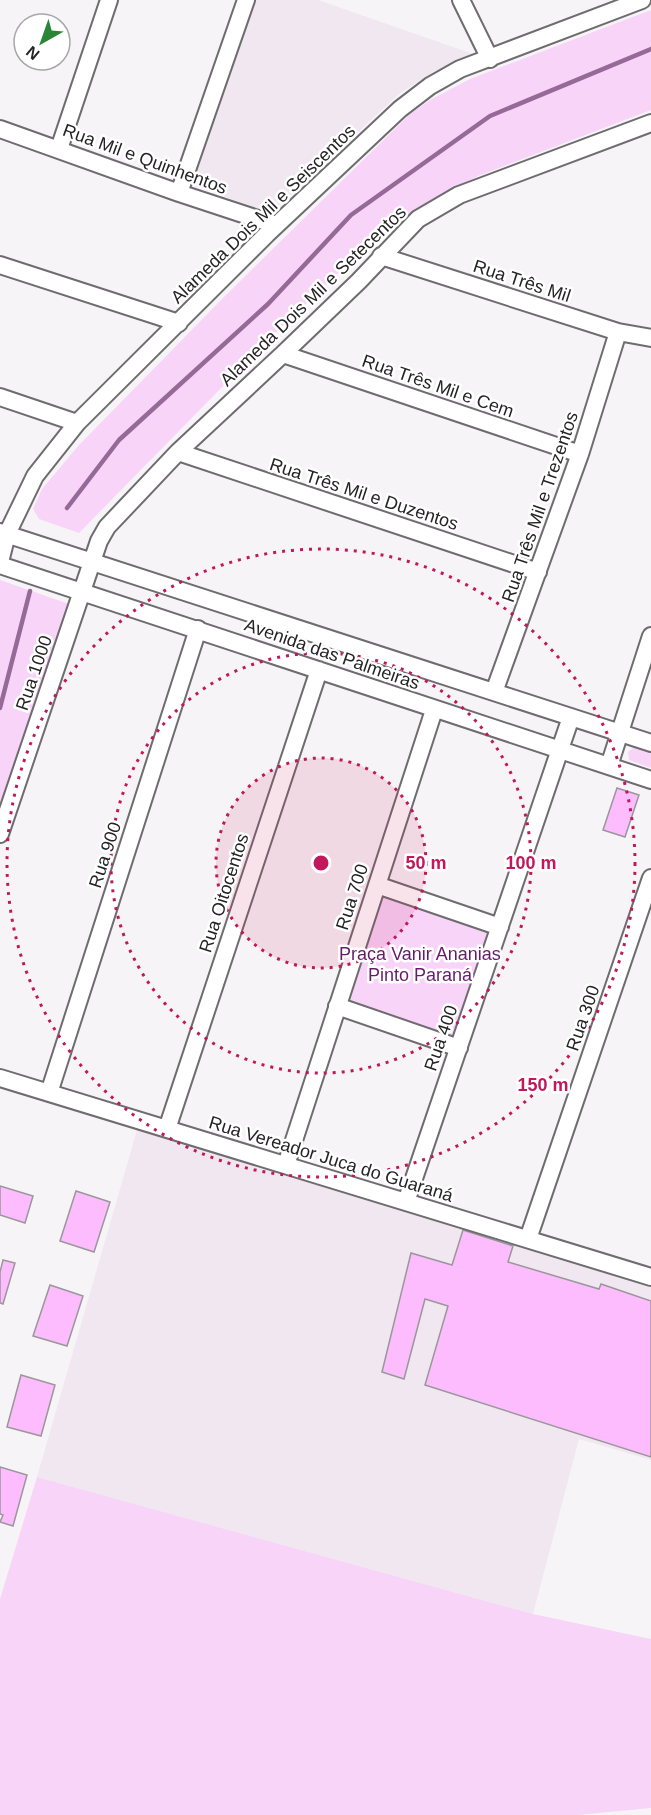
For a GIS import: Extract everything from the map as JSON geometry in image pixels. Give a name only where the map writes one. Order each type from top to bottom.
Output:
[{"type":"street","points":[[59,149],[109,0]]},
{"type":"street","points":[[179,194],[246,0]]},
{"type":"street","points":[[461,0],[490,59]]},
{"type":"street","name":"Alameda Dois Mil e Seiscentos","points":[[0,563],[4,533],[35,476],[77,423],[276,225],[414,96],[460,69],[490,59],[605,6],[642,0]]},
{"type":"street","name":"Alameda Dois Mil e Setecentos","points":[[93,561],[99,541],[107,527],[178,452],[283,354],[418,219],[459,195],[651,123]]},
{"type":"street","name":"Rua Mil e Quinhentos","points":[[0,129],[179,194],[276,225]]},
{"type":"street","name":"Rua Três Mil","points":[[381,256],[618,332],[651,338]]},
{"type":"street","points":[[0,265],[179,323]]},
{"type":"street","name":"Rua Três Mil e Trezentos","points":[[495,692],[580,454],[618,332]]},
{"type":"street","name":"Rua Três Mil e Cem","points":[[283,354],[580,454]]},
{"type":"street","points":[[0,397],[77,423]]},
{"type":"street","name":"Rua Três Mil e Duzentos","points":[[178,452],[538,572]]},
{"type":"street","name":"Avenida das Palmeiras","points":[[4,533],[651,743]]},
{"type":"street","name":"Rua 1000","points":[[0,834],[93,561]]},
{"type":"street","name":"Avenida das Palmeiras","points":[[0,563],[434,710],[651,780]]},
{"type":"street","name":"Rua 900","points":[[49,1093],[198,629]]},
{"type":"street","points":[[609,766],[651,636]]},
{"type":"street","name":"Rua Oitocentos","points":[[166,1129],[319,670]]},
{"type":"street","name":"Rua 700","points":[[286,1165],[434,710]]},
{"type":"street","name":"Rua 400","points":[[406,1202],[572,717]]},
{"type":"street","name":"Rua 300","points":[[528,1239],[651,878]]},
{"type":"street","points":[[377,885],[500,927]]},
{"type":"street","points":[[337,1006],[459,1048]]},
{"type":"street","name":"Rua Vereador Juca do Guaraná","points":[[0,1078],[528,1239],[650,1271]]},
{"type":"shaded area","points":[[254,0],[318,0],[479,56],[434,71],[399,94],[271,213],[192,185]]},
{"type":"shaded area","points":[[137,1130],[651,1287],[651,1460],[579,1439],[533,1614],[37,1477]]},
{"type":"green space","points":[[651,10],[651,110],[478,176],[415,209],[353,259],[276,332],[79,533],[39,519],[33,509],[42,489],[79,445],[224,297],[409,115],[430,100],[470,79]]},
{"type":"green space","points":[[0,580],[72,605],[0,821]]},
{"type":"green space","points":[[633,748],[651,751],[651,768],[629,760],[628,752]]},
{"type":"green space","name":"Praça Vanir Ananias Pinto Paraná","points":[[384,892],[491,928],[455,1037],[349,1001]]},
{"type":"green space","points":[[37,1477],[533,1614],[651,1639],[651,1808],[577,1815],[0,1815],[0,1599]]},
{"type":"building","points":[[617,788],[639,795],[625,837],[603,830]]},
{"type":"building","points":[[0,1186],[33,1196],[25,1223],[0,1215]]},
{"type":"building","points":[[76,1191],[110,1202],[94,1252],[60,1241]]},
{"type":"building","points":[[463,1230],[513,1246],[508,1262],[599,1289],[601,1284],[651,1301],[651,1457],[425,1385],[448,1306],[425,1299],[404,1379],[382,1372],[411,1253],[452,1265]]},
{"type":"building","points":[[3,1260],[15,1263],[3,1304],[0,1303],[0,1272]]},
{"type":"building","points":[[50,1285],[83,1296],[67,1346],[33,1336]]},
{"type":"building","points":[[21,1375],[55,1385],[41,1436],[7,1427]]},
{"type":"building","points":[[0,1467],[27,1475],[13,1526],[0,1522],[3,1515],[0,1514]]},
{"type":"waterway","points":[[67,508],[119,440],[268,304],[351,215],[490,116],[651,49]]},
{"type":"waterway","points":[[0,708],[30,591]]}]
